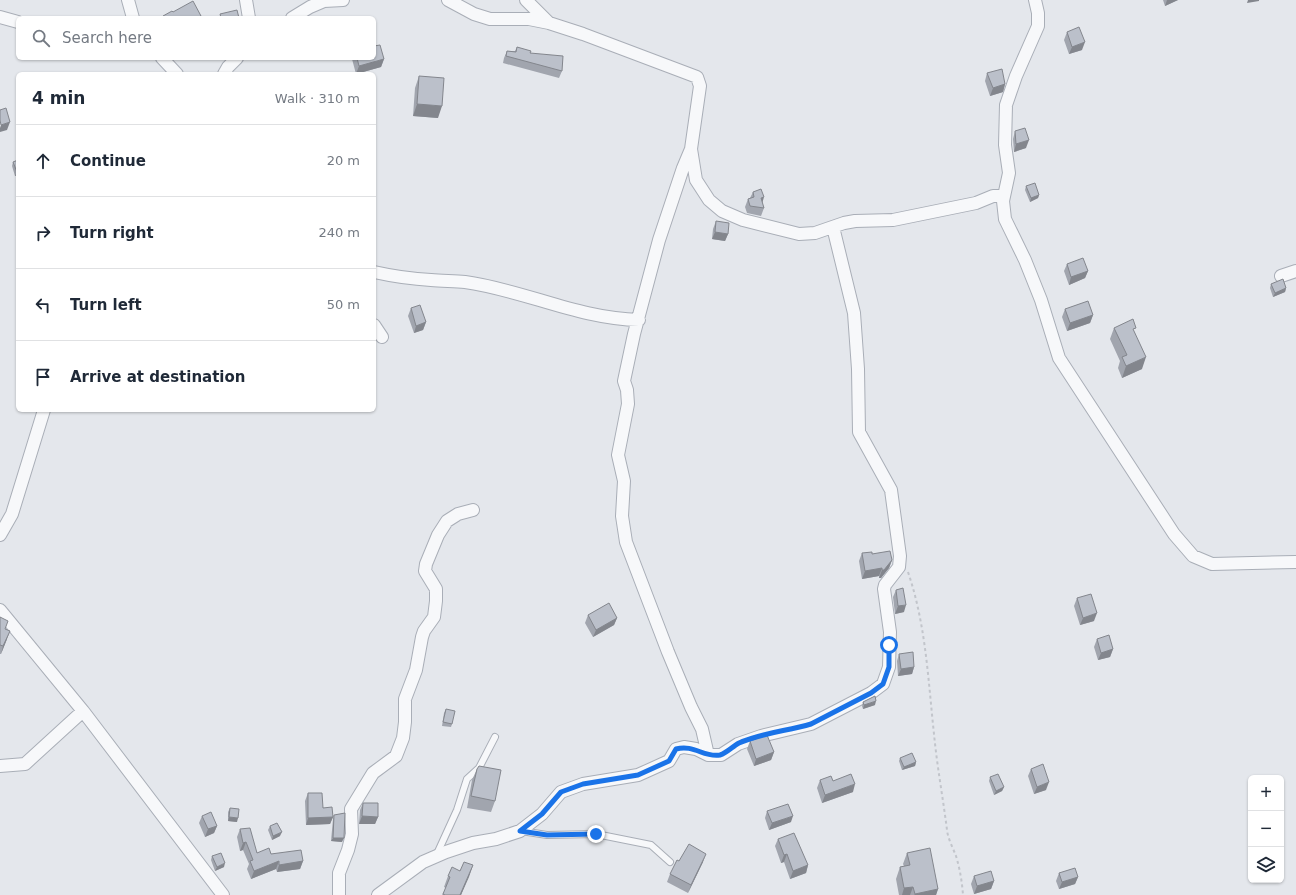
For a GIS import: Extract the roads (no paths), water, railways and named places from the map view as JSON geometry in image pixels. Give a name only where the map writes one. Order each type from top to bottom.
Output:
[{"type":"street","points":[[128,0],[132,16]]},
{"type":"street","points":[[246,0],[249,16]]},
{"type":"street","points":[[295,16],[324,1],[343,0]]},
{"type":"street","points":[[448,0],[474,14],[490,19],[529,19],[549,23],[598,39],[697,77],[700,86],[692,149],[696,180],[709,200],[722,211],[743,220],[799,234],[816,233],[855,221],[893,220],[976,202],[993,196],[1004,196]]},
{"type":"street","points":[[526,0],[549,23]]},
{"type":"street","points":[[1035,0],[1038,13],[1038,26],[1016,76],[1006,105],[1005,146],[1009,173],[1003,201],[1005,220],[1025,260],[1041,300],[1059,358],[1174,534],[1193,556],[1212,564],[1296,562]]},
{"type":"street","points":[[0,17],[16,21]]},
{"type":"street","points":[[164,60],[175,72]]},
{"type":"street","points":[[225,72],[228,66],[235,60]]},
{"type":"street","points":[[692,149],[683,168],[659,240],[624,381],[628,390],[628,404],[618,455],[624,482],[623,523],[626,542],[691,707],[702,729],[708,755]]},
{"type":"street","points":[[378,895],[424,862],[435,857],[473,843],[520,831],[542,814],[561,792],[583,784],[638,775],[669,761],[676,749],[684,747],[696,749],[708,755],[721,755],[738,744],[811,724],[871,693],[883,684],[889,667],[890,632],[884,589],[885,585],[900,567],[900,556],[891,490],[859,432],[858,369],[854,320],[833,227]]},
{"type":"street","points":[[1281,276],[1296,271]]},
{"type":"street","points":[[376,272],[429,280],[464,282],[531,296],[581,312],[616,319],[639,320]]},
{"type":"street","points":[[376,328],[382,337]]},
{"type":"street","points":[[0,535],[12,514],[43,412]]},
{"type":"street","points":[[339,895],[339,873],[348,850],[352,834],[351,809],[373,773],[396,756],[403,738],[405,730],[405,699],[416,670],[422,637],[424,631],[434,617],[436,606],[436,589],[425,571],[426,564],[438,535],[447,521],[458,514],[473,510]]},
{"type":"street","points":[[0,610],[83,711],[223,895]]},
{"type":"street","points":[[0,766],[25,764],[83,711]]},
{"type":"lane","points":[[435,857],[457,810],[467,779],[479,768],[495,737]]},
{"type":"lane","points":[[520,831],[547,835],[596,834],[652,845],[670,862]]}]
